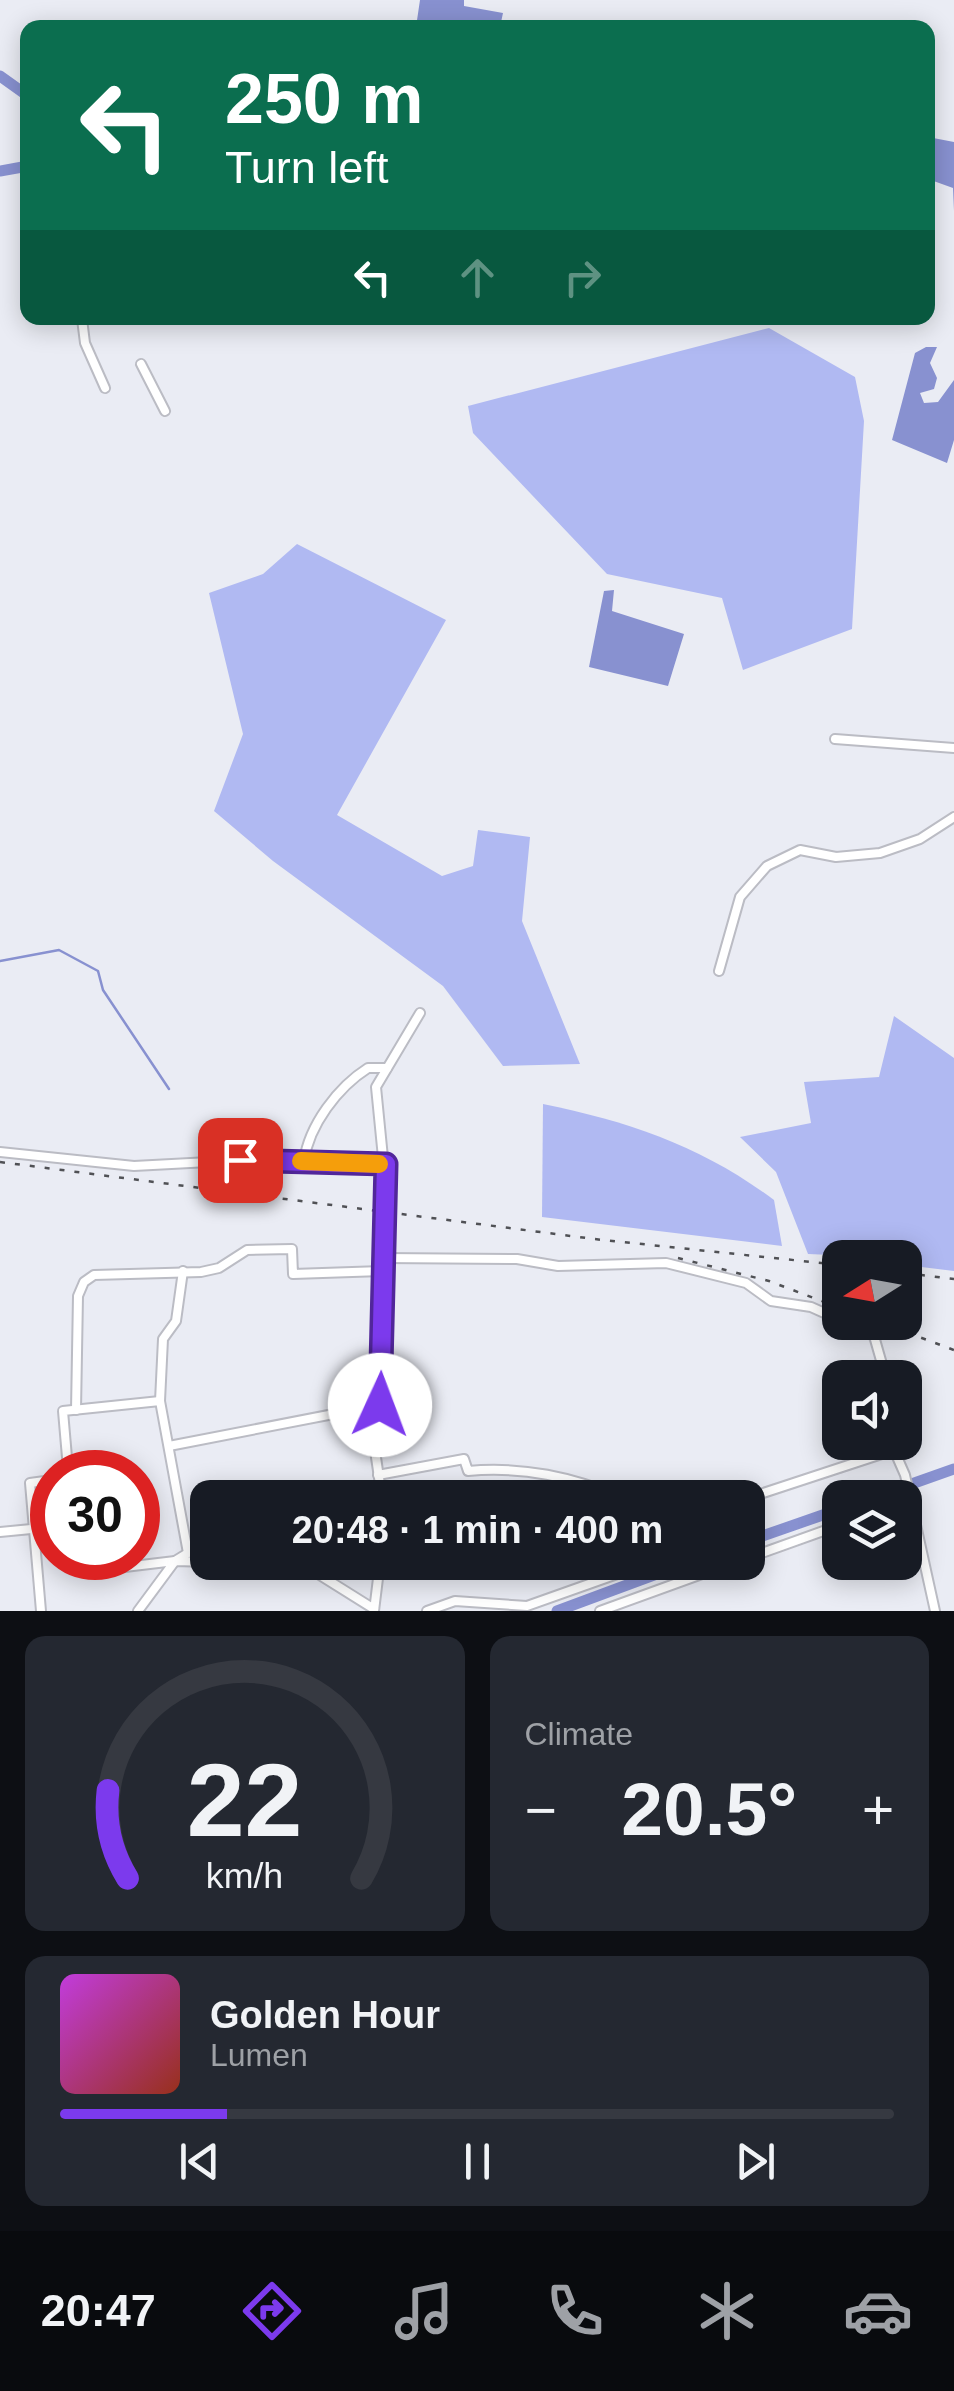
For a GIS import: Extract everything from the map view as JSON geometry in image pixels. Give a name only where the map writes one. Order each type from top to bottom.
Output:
[{"type":"street","points":[[83,325],[85,343],[105,388]]},
{"type":"street","points":[[141,364],[165,412]]},
{"type":"street","points":[[834,739],[954,748]]},
{"type":"street","points":[[718,971],[740,897],[767,866],[800,850],[836,857],[890,850],[939,830],[954,818]]},
{"type":"street","points":[[379,1480],[373,1437],[380,1405],[382,1242],[387,1198],[376,1088],[420,1013]]},
{"type":"street","points":[[304,1161],[306,1142],[338,1092],[368,1068],[387,1068]]},
{"type":"street","points":[[0,1152],[134,1166],[304,1161],[386,1164]]},
{"type":"street","points":[[76,1410],[78,1296],[84,1282],[94,1274],[143,1276],[219,1268],[247,1250],[292,1249],[293,1274],[382,1271]]},
{"type":"street","points":[[382,1258],[517,1259],[558,1266],[666,1263],[746,1283],[771,1301],[822,1312]]},
{"type":"street","points":[[138,1611],[176,1561],[188,1554],[160,1401],[163,1339],[176,1320],[183,1271]]},
{"type":"street","points":[[66,1450],[63,1411],[160,1401]]},
{"type":"street","points":[[169,1446],[380,1405]]},
{"type":"street","points":[[378,1475],[464,1459],[468,1471],[508,1468],[567,1480]]},
{"type":"street","points":[[765,1492],[854,1460]]},
{"type":"street","points":[[0,1532],[30,1530]]},
{"type":"street","points":[[765,1552],[822,1531]]},
{"type":"street","points":[[922,1553],[936,1611]]},
{"type":"street","points":[[160,1563],[190,1561]]},
{"type":"street","points":[[39,1580],[41,1611]]},
{"type":"street","points":[[327,1580],[374,1610],[378,1580]]},
{"type":"street","points":[[427,1611],[455,1600],[527,1606],[600,1580]]},
{"type":"street","points":[[600,1611],[685,1580]]},
{"type":"shaded area","points":[[420,0],[464,0],[464,6],[503,13],[502,20],[417,20]]},
{"type":"shaded area","points":[[935,138],[954,142],[954,211],[953,188],[935,182]]},
{"type":"shaded area","points":[[769,328],[855,377],[864,421],[852,629],[743,670],[722,598],[607,574],[473,433],[468,406]]},
{"type":"shaded area","points":[[937,347],[930,363],[937,378],[934,389],[920,393],[924,403],[938,402],[954,380],[954,440],[947,463],[892,440],[915,353]]},
{"type":"shaded area","points":[[297,544],[446,620],[337,815],[442,876],[473,866],[478,830],[530,837],[522,921],[580,1064],[503,1066],[443,986],[273,861],[214,811],[243,734],[209,593],[263,574]]},
{"type":"shaded area","points":[[614,590],[612,611],[684,634],[668,686],[589,667],[604,591]]},
{"type":"shaded area","points":[[894,1016],[954,1058],[954,1271],[922,1267],[922,1240],[822,1240],[822,1255],[808,1254],[776,1172],[740,1137],[811,1123],[804,1082],[879,1077]]},
{"type":"shaded area","points":[[543,1104],[664,1138],[747,1181],[774,1200],[782,1246],[542,1217]]},
{"type":"waterway","points":[[0,76],[20,90]]},
{"type":"waterway","points":[[0,171],[20,167]]},
{"type":"waterway","points":[[0,961],[59,950],[98,971],[103,990],[169,1089]]},
{"type":"waterway","points":[[922,1480],[954,1469]]},
{"type":"waterway","points":[[765,1535],[822,1515]]},
{"type":"waterway","points":[[557,1611],[641,1580]]},
{"type":"railway","points":[[0,1162],[594,1239],[822,1263]]},
{"type":"railway","points":[[678,1258],[769,1281],[822,1301]]},
{"type":"railway","points":[[922,1275],[954,1279]]},
{"type":"railway","points":[[922,1338],[954,1350]]},
{"type":"slow traffic","points":[[301,1161],[379,1164]]},
{"type":"route","points":[[240,1160],[386,1164],[380,1405]]}]
